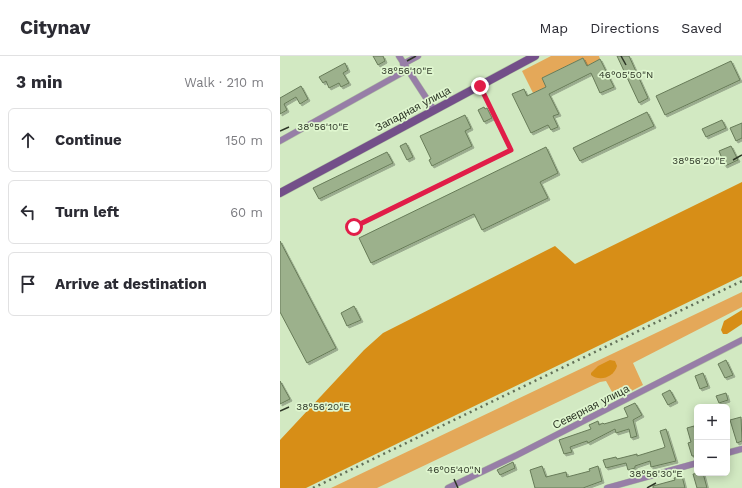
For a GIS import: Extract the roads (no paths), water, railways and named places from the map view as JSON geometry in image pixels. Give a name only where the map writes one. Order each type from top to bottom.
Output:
[{"type":"street","points":[[399,56],[434,110]]},
{"type":"street","points":[[403,64],[418,56]]},
{"type":"street","name":"Западная улица","points":[[280,193],[535,56]]},
{"type":"street","points":[[280,141],[407,70]]},
{"type":"street","name":"Северная улица","points":[[448,488],[517,455],[742,340]]},
{"type":"street","points":[[730,452],[742,449]]},
{"type":"street","points":[[607,488],[694,464]]},
{"type":"lane","points":[[354,227],[511,150],[480,86]]},
{"type":"railway","points":[[313,488],[742,281]]}]
